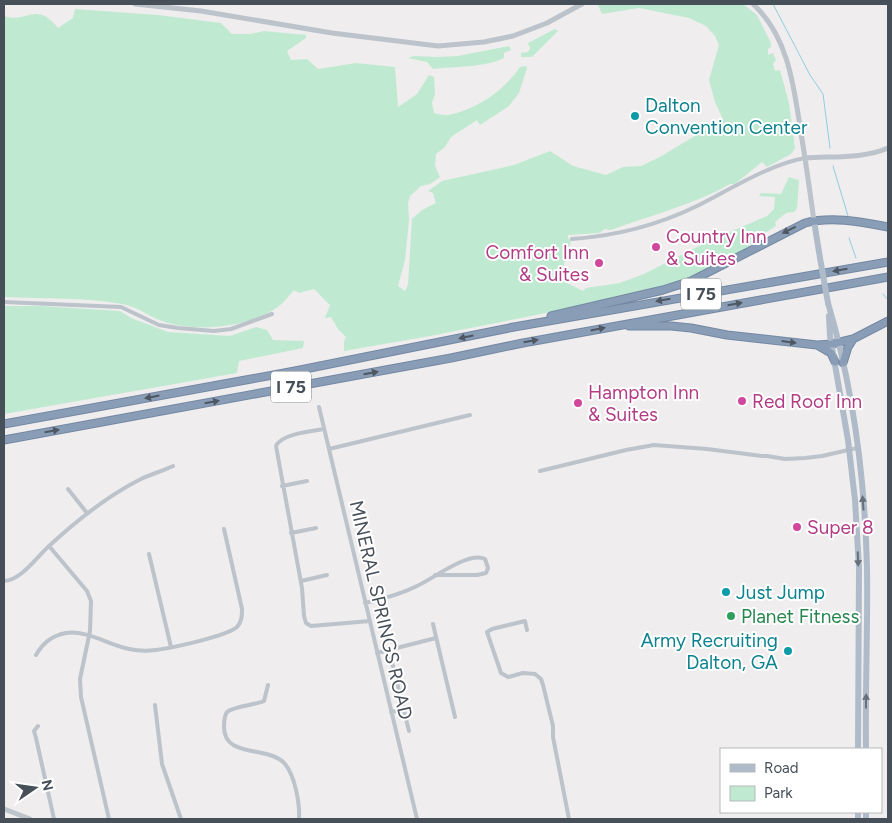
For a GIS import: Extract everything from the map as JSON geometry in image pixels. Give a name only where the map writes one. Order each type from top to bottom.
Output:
[{"type":"highway","points":[[514,327],[691,281],[793,227],[814,221],[845,221],[888,227]]},
{"type":"highway","name":"I 75","points":[[4,424],[305,369],[514,327],[888,262]]},
{"type":"highway","name":"I 75","points":[[4,440],[451,358],[619,325],[888,277]]},
{"type":"highway","points":[[619,325],[691,328],[727,335],[817,345],[840,343],[853,339],[888,321]]},
{"type":"highway","points":[[844,363],[848,347],[853,339]]},
{"type":"highway","points":[[817,345],[831,352],[835,362]]},
{"type":"main road","points":[[814,221],[828,303],[832,344],[855,500],[859,582],[858,748]]},
{"type":"main road","points":[[828,303],[844,363],[864,511],[867,581],[866,748]]},
{"type":"street","points":[[134,4],[201,11],[332,33],[438,46],[476,44],[513,36],[546,23],[582,4]]},
{"type":"street","points":[[753,4],[772,26],[784,51],[792,81],[814,221]]},
{"type":"street","points":[[572,239],[619,233],[672,216],[697,206],[787,162],[805,158],[862,155],[888,148]]},
{"type":"street","points":[[4,302],[121,307],[159,324],[178,328],[214,331],[231,329],[272,314]]},
{"type":"street","name":"MINERAL SPRINGS ROAD","points":[[319,407],[417,819]]},
{"type":"street","points":[[329,449],[470,415]]},
{"type":"street","points":[[324,428],[287,436],[278,441],[276,446],[276,455],[301,581],[304,616],[308,625],[370,621]]},
{"type":"street","points":[[540,471],[654,445],[784,459],[822,456],[857,448]]},
{"type":"street","points":[[4,581],[9,581],[21,574],[48,546],[87,513],[142,479],[173,466]]},
{"type":"street","points":[[282,486],[307,481]]},
{"type":"street","points":[[68,489],[87,513]]},
{"type":"street","points":[[292,533],[316,528]]},
{"type":"street","points":[[36,655],[45,641],[65,633],[89,636],[129,649],[149,650],[171,647],[226,633],[240,624],[242,609],[224,529]]},
{"type":"street","points":[[48,546],[88,592],[91,601],[92,614],[89,636],[80,679],[81,697],[108,819]]},
{"type":"street","points":[[149,554],[171,647]]},
{"type":"street","points":[[365,603],[418,586],[435,575],[453,565],[477,558],[485,559],[488,568],[486,573],[483,574],[435,575]]},
{"type":"street","points":[[301,581],[327,575]]},
{"type":"street","points":[[859,582],[867,581]]},
{"type":"street","points":[[528,630],[525,621],[487,632],[501,673],[508,677],[523,673],[535,674],[541,679],[553,726],[553,737],[569,819]]},
{"type":"street","points":[[433,624],[455,718]]},
{"type":"street","points":[[377,653],[436,638]]},
{"type":"street","points":[[389,650],[409,731]]},
{"type":"street","points":[[268,685],[264,701],[227,712],[224,718],[224,729],[226,737],[236,747],[276,757],[285,764],[296,791],[300,819]]},
{"type":"street","points":[[155,705],[162,764],[181,819]]},
{"type":"street","points":[[391,712],[404,710]]},
{"type":"street","points":[[38,726],[34,731],[54,819]]},
{"type":"street","points":[[4,809],[30,819]]},
{"type":"green space","points":[[743,4],[757,15],[771,43],[768,55],[773,53],[776,60],[773,64],[775,71],[780,70],[789,103],[795,148],[791,154],[767,167],[762,162],[735,184],[730,184],[687,204],[611,230],[605,229],[599,233],[568,235],[571,241],[564,263],[563,281],[583,291],[586,288],[620,283],[644,274],[707,242],[767,216],[774,209],[775,197],[759,196],[761,193],[781,194],[789,177],[799,180],[797,208],[794,212],[786,213],[775,222],[776,226],[746,248],[694,278],[642,294],[344,351],[346,337],[338,329],[331,317],[325,318],[330,305],[314,289],[299,293],[294,290],[278,307],[253,319],[225,326],[210,327],[181,326],[168,323],[128,305],[108,302],[78,299],[4,297],[4,16],[12,18],[31,14],[44,15],[58,28],[73,18],[75,9],[158,15],[221,23],[232,34],[251,34],[264,31],[306,35],[306,38],[287,51],[291,60],[307,59],[318,69],[356,63],[395,67],[398,107],[417,94],[429,75],[434,77],[435,94],[432,103],[434,113],[446,115],[480,103],[507,83],[520,67],[526,66],[519,93],[509,106],[480,125],[477,120],[451,137],[445,147],[436,154],[435,166],[440,177],[430,184],[421,186],[410,196],[405,260],[398,286],[405,291],[408,285],[412,219],[422,210],[436,203],[433,193],[428,191],[442,181],[514,165],[550,151],[573,166],[606,175],[623,167],[641,166],[660,157],[723,119],[715,102],[709,80],[719,45],[715,36],[706,26],[689,18],[639,8],[602,14],[598,5]]},
{"type":"green space","points":[[555,29],[558,31],[532,57],[521,57],[521,53],[528,52],[530,48],[528,43]]},
{"type":"green space","points":[[509,46],[511,50],[504,53],[504,58],[487,64],[433,69],[427,62],[408,58],[414,56],[458,56]]},
{"type":"green space","points":[[4,306],[40,306],[120,311],[131,318],[168,332],[230,336],[256,327],[267,330],[273,340],[304,341],[303,348],[239,361],[237,373],[4,414]]},
{"type":"waterway","points":[[773,4],[810,75],[823,94],[830,148]]},
{"type":"waterway","points":[[833,166],[848,216]]},
{"type":"waterway","points":[[849,238],[856,258]]},
{"type":"waterway","points":[[883,294],[888,300]]},
{"type":"place","name":"Dalton Convention Center","points":[[635,116]]},
{"type":"place","name":"Country Inn & Suites","points":[[656,247]]},
{"type":"place","name":"Comfort Inn & Suites","points":[[599,263]]},
{"type":"place","name":"Red Roof Inn","points":[[742,401]]},
{"type":"place","name":"Hampton Inn & Suites","points":[[578,403]]},
{"type":"place","name":"Super 8","points":[[797,527]]},
{"type":"place","name":"Just Jump","points":[[726,592]]},
{"type":"place","name":"Planet Fitness","points":[[731,616]]},
{"type":"place","name":"Army Recruiting Dalton, GA","points":[[788,651]]}]
